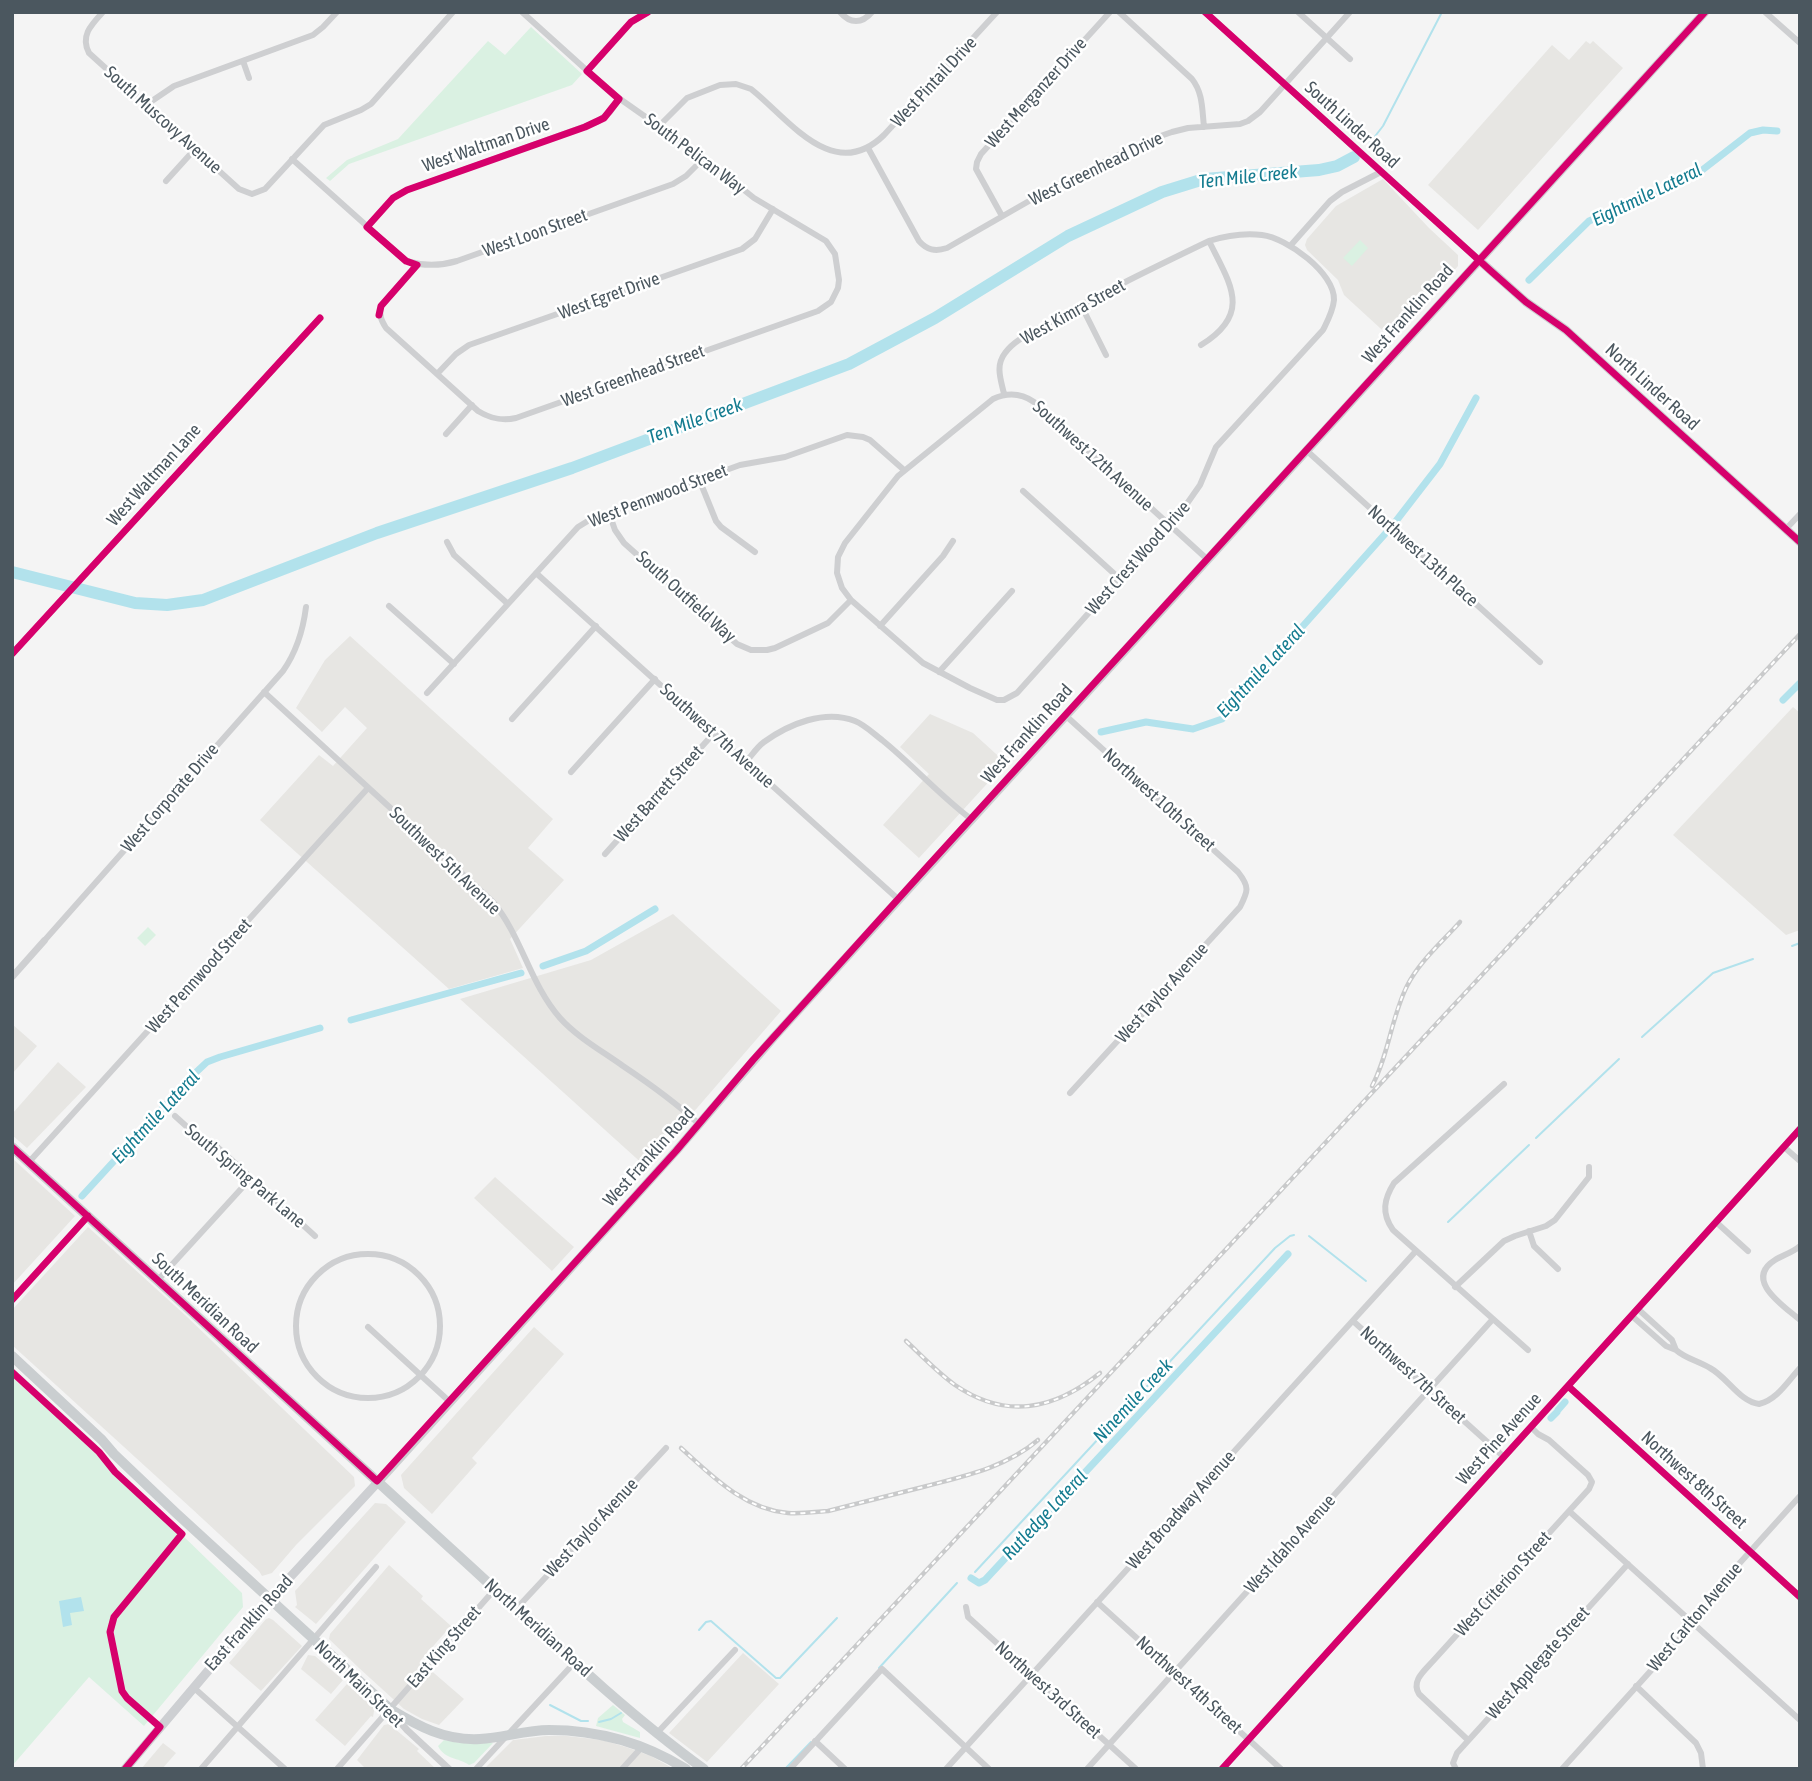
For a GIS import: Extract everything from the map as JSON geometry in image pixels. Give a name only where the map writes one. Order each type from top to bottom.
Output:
[{"type":"main road","name":"West Franklin Road","points":[[377,1481],[898,899],[1704,12]]},
{"type":"main road","name":"North Linder Road","points":[[1479,260],[1526,302],[1566,330],[1800,542]]},
{"type":"main road","name":"South Meridian Road","points":[[12,1147],[377,1481]]},
{"type":"main road","name":"North Main Street","points":[[12,1356],[270,1600],[390,1709]]},
{"type":"main road","name":"North Meridian Road","points":[[377,1481],[575,1662],[657,1733],[704,1769]]},
{"type":"main road","name":"East Franklin Road","points":[[125,1769],[193,1687],[377,1481]]},
{"type":"main road","points":[[390,1709],[421,1728],[456,1738],[479,1739],[546,1730],[583,1731],[616,1737],[661,1754],[686,1769]]},
{"type":"street","name":"South Muscovy Avenue","points":[[103,12],[89,27],[85,37],[85,46],[89,53],[239,189],[252,194],[265,189],[292,159]]},
{"type":"street","points":[[146,105],[174,86],[313,35],[337,12]]},
{"type":"street","points":[[446,434],[471,405],[386,328],[379,315],[381,306],[417,265],[406,261],[292,159],[324,125],[371,104],[453,12]]},
{"type":"street","name":"South Pelican Way","points":[[522,12],[619,99],[704,158],[754,198],[820,236],[831,247],[837,262],[838,288],[831,302]]},
{"type":"street","points":[[587,71],[631,22],[649,12]]},
{"type":"street","points":[[840,12],[845,18],[855,22],[872,12]]},
{"type":"street","name":"West Pintail Drive","points":[[868,148],[884,135],[997,12]]},
{"type":"street","name":"West Merganzer Drive","points":[[1002,216],[976,169],[981,154],[1110,12]]},
{"type":"street","points":[[1119,12],[1197,85],[1202,100],[1204,127]]},
{"type":"street","name":"South Linder Road","points":[[1205,12],[1479,260]]},
{"type":"street","points":[[1298,12],[1350,59]]},
{"type":"street","name":"West Greenhead Drive","points":[[868,148],[919,241],[931,250],[947,248],[1049,189],[1149,140],[1172,132],[1248,121],[1261,112],[1350,12]]},
{"type":"street","points":[[1765,12],[1800,43]]},
{"type":"street","points":[[243,61],[249,78]]},
{"type":"street","points":[[659,126],[687,98],[720,85],[736,84],[757,93],[819,147],[841,153],[868,148]]},
{"type":"street","name":"West Waltman Drive","points":[[367,227],[400,194],[585,127],[604,118],[619,99]]},
{"type":"street","points":[[166,181],[195,149]]},
{"type":"street","name":"West Loon Street","points":[[417,265],[441,265],[457,261],[673,184],[687,176],[704,158]]},
{"type":"street","points":[[1292,245],[1330,201],[1381,172]]},
{"type":"street","name":"West Egret Drive","points":[[437,374],[469,345],[743,248],[755,239],[773,209]]},
{"type":"street","name":"West Kimra Street","points":[[1004,394],[999,367],[1005,352],[1017,341],[1081,305],[1222,237],[1263,235],[1292,245]]},
{"type":"street","points":[[1200,345],[1214,337],[1229,318],[1233,304],[1232,288],[1209,241]]},
{"type":"street","name":"West Crest Wood Drive","points":[[852,600],[915,658],[939,672],[997,699],[1004,700],[1017,693],[1186,505],[1200,485],[1216,447],[1323,330],[1331,315],[1334,297],[1328,280],[1292,245]]},
{"type":"street","name":"West Greenhead Street","points":[[471,405],[492,419],[516,418],[818,311],[831,302]]},
{"type":"street","points":[[1081,305],[1106,355]]},
{"type":"street","name":"West Waltman Lane","points":[[12,654],[320,318]]},
{"type":"street","points":[[852,600],[846,595],[839,580],[837,565],[841,550],[887,488],[904,470],[993,399],[1004,394]]},
{"type":"street","name":"Southwest 12th Avenue","points":[[1004,394],[1016,394],[1034,402],[1207,559]]},
{"type":"street","name":"West Pennwood Street","points":[[427,694],[578,527],[591,519],[740,465],[785,457],[847,435],[870,440],[904,470]]},
{"type":"street","name":"Northwest 13th Place","points":[[1306,450],[1540,662]]},
{"type":"street","points":[[699,480],[716,521],[755,552]]},
{"type":"street","points":[[1023,491],[1120,579]]},
{"type":"street","name":"South Outfield Way","points":[[608,513],[624,543],[744,648],[759,651],[775,648],[828,623],[852,600]]},
{"type":"street","points":[[1786,529],[1800,514]]},
{"type":"street","points":[[880,626],[943,556],[953,541]]},
{"type":"street","points":[[447,542],[454,555],[508,604]]},
{"type":"street","name":"Southwest 7th Avenue","points":[[536,573],[898,899]]},
{"type":"street","points":[[939,672],[1012,591]]},
{"type":"street","points":[[389,606],[454,664]]},
{"type":"street","name":"West Corporate Drive","points":[[12,977],[283,671],[301,637],[306,607]]},
{"type":"street","points":[[512,719],[596,626]]},
{"type":"street","points":[[571,772],[655,679]]},
{"type":"street","name":"Southwest 5th Avenue","points":[[264,692],[493,902],[508,924],[546,999],[565,1024],[669,1097],[699,1124]]},
{"type":"street","name":"Northwest 10th Street","points":[[1065,715],[1238,872],[1247,889]]},
{"type":"street","points":[[746,762],[762,744],[786,729],[816,718],[843,718],[856,722],[895,751],[943,797],[971,819]]},
{"type":"street","name":"West Barrett Street","points":[[605,854],[714,733]]},
{"type":"street","name":"West Pennwood Street","points":[[29,1162],[368,788]]},
{"type":"street","name":"West Taylor Avenue","points":[[1070,1093],[1240,907],[1247,889]]},
{"type":"street","points":[[1504,1084],[1394,1183],[1388,1192],[1384,1211],[1393,1230],[1528,1350]]},
{"type":"street","name":"South Spring Park Lane","points":[[175,1116],[206,1144],[214,1144],[315,1236]]},
{"type":"street","name":"West Pine Avenue","points":[[1222,1769],[1800,1129]]},
{"type":"street","points":[[1784,1147],[1800,1161]]},
{"type":"street","points":[[1455,1287],[1504,1241],[1546,1226],[1555,1220],[1589,1177],[1589,1167]]},
{"type":"street","points":[[158,1280],[251,1178]]},
{"type":"street","points":[[12,1300],[88,1216]]},
{"type":"street","points":[[1716,1222],[1748,1251]]},
{"type":"street","points":[[1529,1231],[1534,1246],[1558,1269]]},
{"type":"street","points":[[1800,1246],[1769,1265],[1763,1280],[1770,1294],[1800,1320]]},
{"type":"street","name":"West Broadway Avenue","points":[[946,1769],[1416,1251]]},
{"type":"street","points":[[363,1254],[380,1255],[403,1263],[422,1278],[438,1307],[440,1323],[435,1355],[421,1376],[402,1390],[371,1399],[340,1393],[314,1374],[305,1362],[296,1331],[301,1300],[319,1273],[348,1257],[363,1254]]},
{"type":"street","points":[[1638,1309],[1672,1340],[1676,1350]]},
{"type":"street","points":[[1632,1316],[1666,1346],[1711,1368],[1749,1401],[1759,1404],[1767,1402],[1800,1368]]},
{"type":"street","name":"West Idaho Avenue","points":[[1087,1769],[1493,1319]]},
{"type":"street","name":"Northwest 7th Street","points":[[1353,1321],[1504,1457]]},
{"type":"street","points":[[368,1327],[450,1402]]},
{"type":"street","name":"Northwest 8th Street","points":[[1568,1387],[1800,1597]]},
{"type":"street","points":[[1757,1412],[1759,1404]]},
{"type":"street","name":"West Criterion Street","points":[[1468,1740],[1419,1695],[1415,1687],[1419,1677],[1589,1489],[1592,1482],[1588,1475],[1531,1427]]},
{"type":"street","name":"West Taylor Avenue","points":[[517,1608],[666,1448]]},
{"type":"street","name":"West Carlton Avenue","points":[[1562,1769],[1710,1604],[1720,1585],[1800,1496]]},
{"type":"street","points":[[1569,1511],[1800,1720]]},
{"type":"street","name":"West Applegate Street","points":[[1455,1766],[1457,1753],[1468,1740],[1628,1564]]},
{"type":"street","points":[[201,1769],[376,1567]]},
{"type":"street","name":"East King Street","points":[[337,1769],[495,1589]]},
{"type":"street","name":"Northwest 4th Street","points":[[1097,1602],[1281,1769]]},
{"type":"street","name":"Northwest 3rd Street","points":[[966,1607],[968,1617],[1136,1769]]},
{"type":"street","points":[[657,1733],[735,1650]]},
{"type":"street","points":[[476,1769],[575,1662]]},
{"type":"street","points":[[790,1769],[882,1669],[989,1769]]},
{"type":"street","points":[[1636,1686],[1696,1743],[1701,1753],[1703,1769]]},
{"type":"street","points":[[193,1687],[285,1769]]},
{"type":"street","name":"North Main Street","points":[[390,1709],[407,1730],[450,1769]]},
{"type":"street","points":[[815,1741],[845,1769]]},
{"type":"street","points":[[622,1769],[642,1746]]},
{"type":"shaded area","points":[[1586,41],[1590,44],[1593,41],[1623,68],[1478,230],[1428,185],[1552,45],[1569,60]]},
{"type":"shaded area","points":[[1383,179],[1458,255],[1458,266],[1392,339],[1344,295],[1338,280],[1305,245],[1307,239],[1336,206]]},
{"type":"shaded area","points":[[350,636],[553,819],[528,848],[564,880],[510,939],[523,968],[449,989],[260,820],[319,755],[333,766],[367,728],[345,707],[322,732],[296,708],[325,660]]},
{"type":"shaded area","points":[[1793,707],[1800,713],[1800,930],[1786,935],[1673,835]]},
{"type":"shaded area","points":[[930,714],[973,733],[1006,763],[919,858],[883,825],[929,774],[900,747]]},
{"type":"shaded area","points":[[673,914],[781,1011],[646,1167],[460,999],[591,960]]},
{"type":"shaded area","points":[[12,1024],[37,1046],[12,1074]]},
{"type":"shaded area","points":[[58,1062],[86,1087],[27,1148],[12,1135],[12,1114]]},
{"type":"shaded area","points":[[12,1158],[75,1216],[12,1285]]},
{"type":"shaded area","points":[[495,1177],[574,1247],[552,1271],[474,1198]]},
{"type":"shaded area","points":[[88,1227],[185,1315],[354,1477],[355,1486],[272,1573],[262,1576],[12,1345],[12,1310]]},
{"type":"shaded area","points":[[534,1327],[564,1354],[472,1458],[477,1463],[432,1514],[404,1488],[401,1475]]},
{"type":"shaded area","points":[[375,1503],[386,1504],[406,1522],[316,1624],[295,1607],[295,1591]]},
{"type":"shaded area","points":[[389,1565],[451,1626],[420,1661],[464,1699],[439,1725],[404,1709],[329,1639],[330,1634]]},
{"type":"shaded area","points":[[269,1618],[302,1646],[261,1691],[229,1663]]},
{"type":"shaded area","points":[[743,1653],[779,1684],[707,1762],[669,1733]]},
{"type":"shaded area","points":[[308,1655],[315,1656],[343,1680],[331,1694],[301,1669]]},
{"type":"shaded area","points":[[347,1684],[374,1708],[374,1711],[373,1717],[371,1716],[345,1746],[315,1720]]},
{"type":"shaded area","points":[[389,1724],[419,1749],[417,1751],[436,1769],[366,1769],[357,1760],[384,1725]]},
{"type":"shaded area","points":[[546,1736],[602,1740],[651,1756],[674,1769],[484,1769],[513,1740]]},
{"type":"shaded area","points":[[163,1743],[176,1753],[162,1769],[141,1769]]},
{"type":"green space","points":[[531,27],[582,74],[572,85],[349,164],[330,181],[326,178],[347,160],[398,139],[488,41],[505,55]]},
{"type":"green space","points":[[1360,240],[1368,248],[1352,266],[1343,258]]},
{"type":"green space","points":[[148,927],[156,935],[145,946],[137,938]]},
{"type":"green space","points":[[12,1367],[96,1444],[115,1470],[242,1593],[243,1607],[144,1726],[89,1677],[12,1766]]},
{"type":"green space","points":[[613,1705],[625,1715],[623,1722],[640,1732],[640,1738],[596,1726],[598,1718]]},
{"type":"green space","points":[[444,1740],[493,1743],[469,1765],[441,1751],[438,1746]]},
{"type":"water","points":[[81,1597],[84,1611],[70,1613],[72,1625],[63,1627],[59,1601]]},
{"type":"waterway","name":"Ten Mile Creek","points":[[1369,144],[1383,126],[1442,12]]},
{"type":"waterway","name":"Eightmile Lateral","points":[[1529,280],[1589,221],[1681,182],[1701,171],[1750,133],[1777,131]]},
{"type":"waterway","name":"Ten Mile Creek","points":[[12,572],[135,603],[167,605],[203,600],[377,533],[572,468],[849,364],[935,318],[1068,236],[1162,192],[1204,179],[1319,170],[1337,166],[1354,157]]},
{"type":"waterway","name":"Eightmile Lateral","points":[[1396,521],[1440,464],[1476,398]]},
{"type":"waterway","name":"Eightmile Lateral","points":[[1101,732],[1146,722],[1193,729],[1222,719],[1385,534]]},
{"type":"waterway","name":"Rutledge Lateral","points":[[1783,700],[1800,683]]},
{"type":"waterway","name":"Eightmile Lateral","points":[[543,966],[586,951],[655,909]]},
{"type":"waterway","name":"Ninemile Creek","points":[[1792,946],[1800,943]]},
{"type":"waterway","name":"Ninemile Creek","points":[[1642,1037],[1713,973],[1753,959]]},
{"type":"waterway","name":"Eightmile Lateral","points":[[351,1020],[521,973]]},
{"type":"waterway","name":"Eightmile Lateral","points":[[82,1196],[207,1062],[320,1028]]},
{"type":"waterway","name":"Ninemile Creek","points":[[1536,1138],[1619,1059]]},
{"type":"waterway","name":"Ninemile Creek","points":[[1448,1222],[1529,1145]]},
{"type":"waterway","name":"Ninemile Creek","points":[[975,1572],[1275,1248],[1294,1235]]},
{"type":"waterway","name":"Ninemile Creek","points":[[1309,1236],[1366,1281]]},
{"type":"waterway","name":"Rutledge Lateral","points":[[971,1578],[979,1583],[985,1580],[1288,1254]]},
{"type":"waterway","points":[[1558,1410],[1565,1402]]},
{"type":"waterway","points":[[1551,1418],[1557,1412]]},
{"type":"waterway","name":"Rutledge Lateral","points":[[879,1668],[957,1583]]},
{"type":"waterway","name":"Ninemile Creek","points":[[699,1630],[706,1622],[711,1621],[776,1678],[780,1678],[837,1618]]},
{"type":"waterway","name":"Ninemile Creek","points":[[550,1705],[581,1721],[588,1721]]},
{"type":"waterway","name":"Ninemile Creek","points":[[599,1722],[621,1713]]},
{"type":"waterway","name":"Rutledge Lateral","points":[[785,1769],[811,1742]]},
{"type":"railway","points":[[741,1769],[1800,634]]},
{"type":"railway","points":[[1372,1086],[1407,986],[1424,960],[1460,922]]},
{"type":"railway","points":[[906,1341],[955,1385],[974,1396],[1011,1406],[1047,1402],[1083,1386],[1100,1373]]},
{"type":"railway","points":[[681,1448],[717,1480],[743,1498],[772,1510],[798,1513],[828,1511],[969,1475],[1012,1458],[1038,1440]]},
{"type":"cycle path","points":[[379,315],[381,306],[417,265],[406,261],[367,227],[393,198],[407,190],[604,118],[619,99],[587,71],[631,22],[648,12]]},
{"type":"cycle path","points":[[1205,12],[1492,272],[1526,302],[1566,330],[1800,542]]},
{"type":"cycle path","points":[[12,1147],[377,1481],[676,1151],[753,1060],[927,867],[1705,12]]},
{"type":"cycle path","points":[[12,654],[320,318]]},
{"type":"cycle path","points":[[1222,1769],[1800,1129]]},
{"type":"cycle path","points":[[12,1300],[88,1216]]},
{"type":"cycle path","points":[[12,1372],[99,1452],[115,1472],[182,1534],[114,1617],[110,1632],[122,1691],[160,1727],[125,1769]]},
{"type":"cycle path","points":[[1568,1386],[1800,1597]]}]
